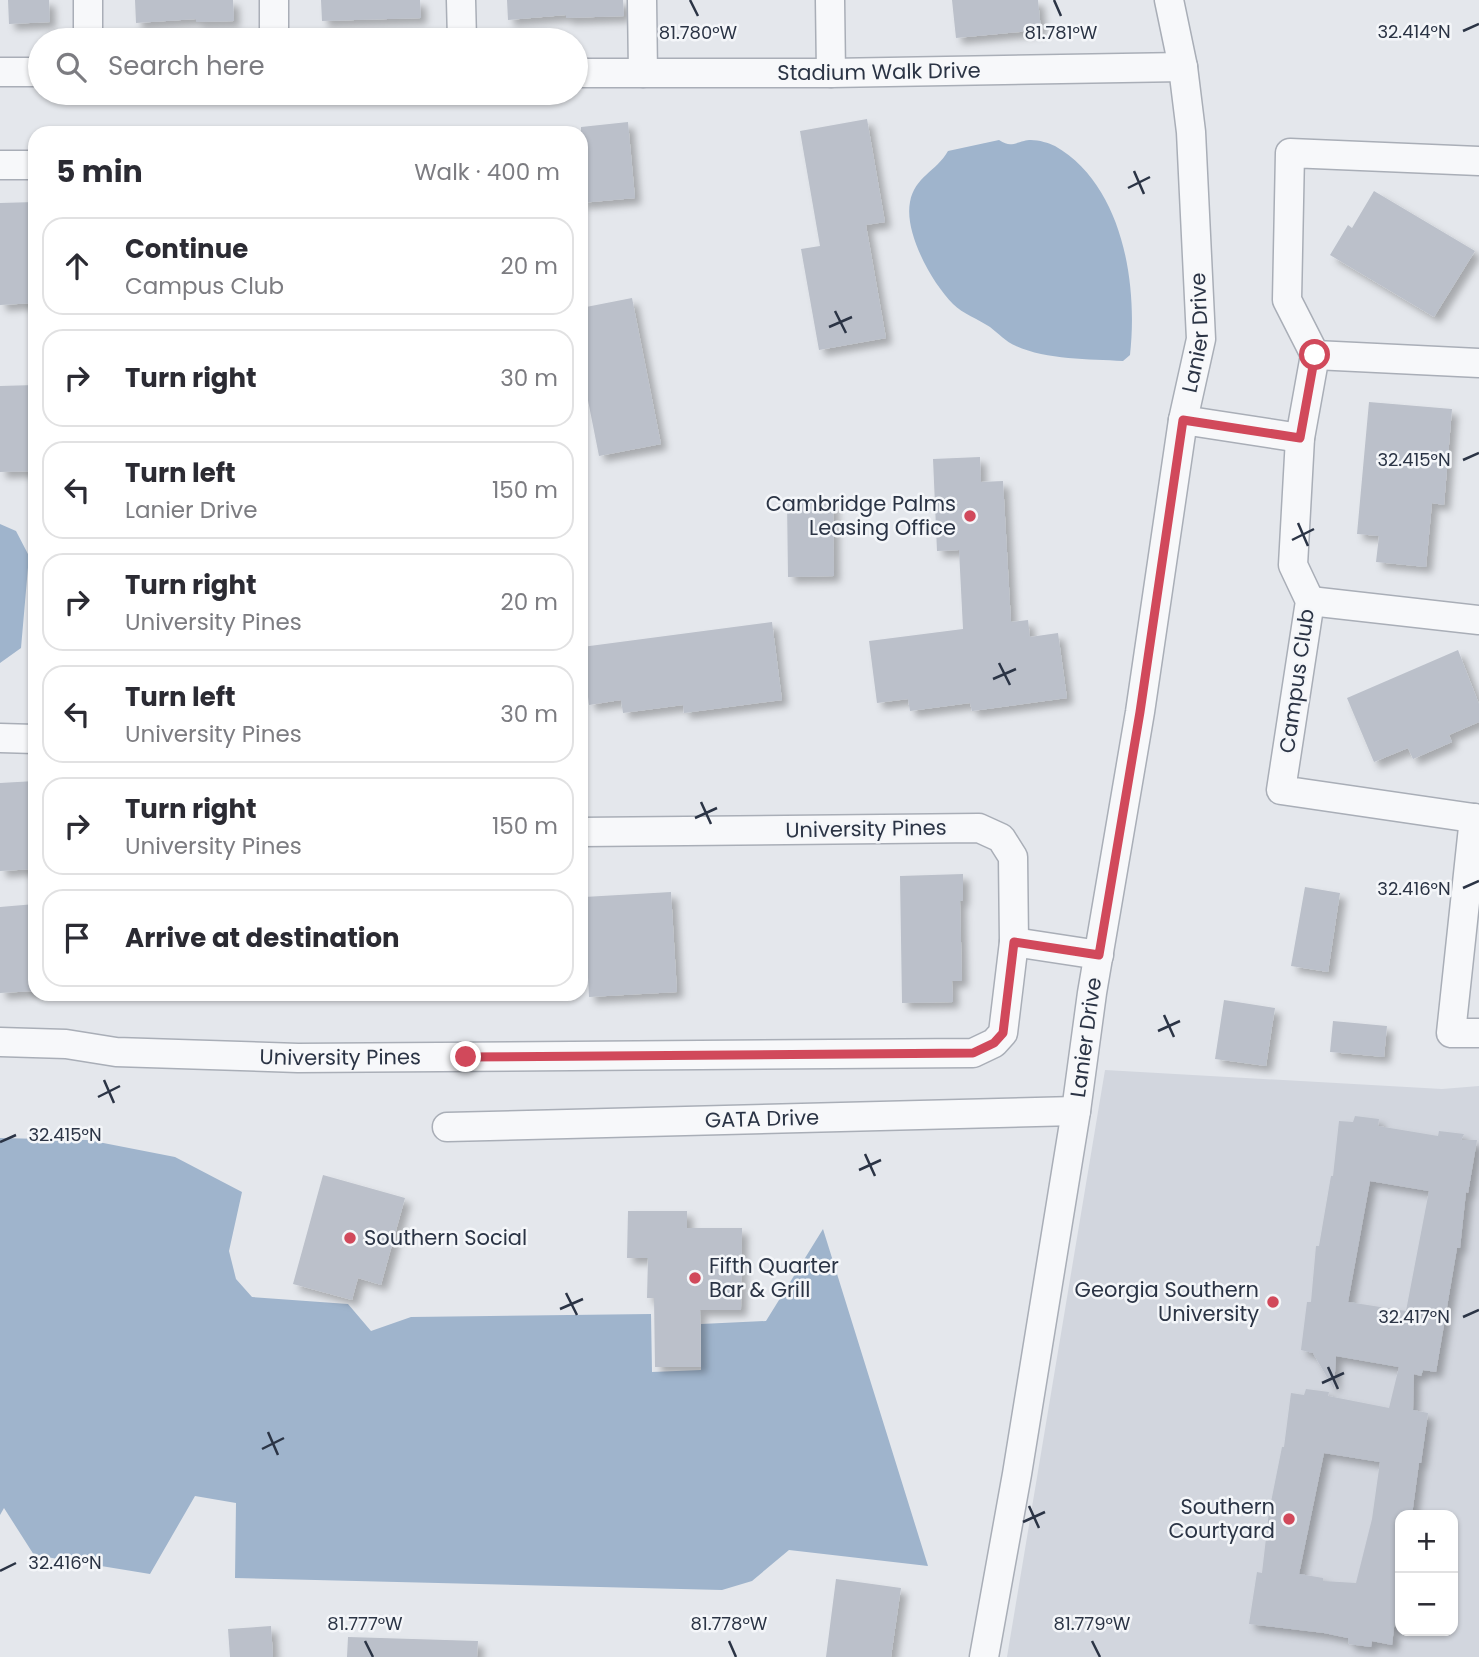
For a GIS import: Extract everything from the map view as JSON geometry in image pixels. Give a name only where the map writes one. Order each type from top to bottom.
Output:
[{"type":"street","points":[[88,0],[88,28]]},
{"type":"street","points":[[274,0],[274,28]]},
{"type":"street","points":[[461,0],[462,28]]},
{"type":"street","points":[[642,0],[643,73]]},
{"type":"street","points":[[830,0],[831,73]]},
{"type":"street","name":"Lanier Drive","points":[[984,1657],[1017,1474],[1076,1111],[1140,712],[1183,420],[1201,340],[1192,144],[1183,67],[1169,0]]},
{"type":"street","name":"Stadium Walk Drive","points":[[588,73],[831,73],[1183,67]]},
{"type":"street","points":[[0,72],[28,72]]},
{"type":"street","points":[[1479,161],[1290,153],[1287,300],[1315,355],[1479,363]]},
{"type":"street","points":[[0,165],[28,165]]},
{"type":"street","name":"Campus Club","points":[[1315,355],[1300,438],[1293,565],[1310,601],[1281,790],[1476,819]]},
{"type":"street","points":[[1183,420],[1300,438]]},
{"type":"street","points":[[1310,601],[1479,620]]},
{"type":"street","points":[[0,738],[28,739]]},
{"type":"street","points":[[1476,819],[1451,1033],[1479,1033]]},
{"type":"street","name":"University Pines","points":[[0,1042],[66,1044],[116,1052],[298,1058],[973,1053],[994,1043],[1003,1033],[1014,942],[1013,857],[1001,838],[979,828],[588,832]]},
{"type":"street","points":[[1014,942],[1099,955]]},
{"type":"street","name":"GATA Drive","points":[[447,1127],[1076,1111]]},
{"type":"shaded area","name":"Georgia Southern University","points":[[1105,1070],[1442,1089],[1479,1086],[1479,1657],[1007,1657]]},
{"type":"water","points":[[999,140],[1011,144],[1035,140],[1055,146],[1078,163],[1097,185],[1111,211],[1128,268],[1132,327],[1130,355],[1123,361],[1055,356],[1016,346],[957,308],[937,284],[921,257],[909,214],[916,186],[948,151]]},
{"type":"water","points":[[0,524],[16,531],[28,554],[28,568],[21,648],[0,663]]},
{"type":"water","points":[[0,1138],[88,1140],[175,1157],[242,1192],[229,1251],[236,1279],[252,1297],[348,1304],[371,1331],[411,1317],[651,1314],[652,1372],[701,1370],[701,1324],[766,1321],[823,1229],[928,1566],[789,1550],[752,1581],[722,1590],[235,1578],[236,1503],[195,1496],[150,1574],[34,1555],[4,1508],[0,1515]]},
{"type":"building","points":[[8,0],[49,0],[50,22],[9,24]]},
{"type":"building","points":[[135,0],[233,0],[234,21],[196,22],[196,19],[136,23]]},
{"type":"building","points":[[321,0],[420,0],[421,18],[322,21]]},
{"type":"building","points":[[507,0],[623,0],[624,16],[566,18],[566,15],[508,20]]},
{"type":"building","points":[[952,0],[1038,0],[1041,30],[956,38]]},
{"type":"building","points":[[867,119],[885,222],[866,225],[886,338],[819,350],[801,249],[820,246],[800,131]]},
{"type":"building","points":[[628,122],[635,198],[588,202],[588,126]]},
{"type":"building","points":[[1374,191],[1475,251],[1434,317],[1330,255],[1348,225],[1352,228]]},
{"type":"building","points":[[28,202],[28,303],[0,305],[0,203]]},
{"type":"building","points":[[632,298],[661,444],[599,456],[588,400],[588,307]]},
{"type":"building","points":[[28,385],[28,471],[0,472],[0,386]]},
{"type":"building","points":[[1369,402],[1452,409],[1444,505],[1432,503],[1426,567],[1376,562],[1379,536],[1357,534]]},
{"type":"building","points":[[980,457],[981,482],[1003,481],[1011,622],[1028,620],[1030,637],[1058,633],[1067,698],[972,711],[970,703],[910,711],[908,699],[877,703],[869,641],[963,629],[959,550],[937,551],[933,459]]},
{"type":"building","points":[[833,500],[834,576],[788,577],[787,501]]},
{"type":"building","points":[[772,622],[782,700],[684,713],[683,705],[623,713],[621,700],[589,705],[588,646]]},
{"type":"building","points":[[1458,650],[1479,704],[1479,722],[1449,735],[1452,742],[1413,759],[1408,748],[1374,762],[1347,698]]},
{"type":"building","points":[[28,781],[28,869],[0,871],[0,783]]},
{"type":"building","points":[[963,874],[963,900],[960,901],[962,981],[952,981],[953,1002],[902,1003],[900,876]]},
{"type":"building","points":[[1305,887],[1340,893],[1328,972],[1291,966]]},
{"type":"building","points":[[671,892],[677,992],[589,997],[588,897]]},
{"type":"building","points":[[28,905],[28,991],[0,993],[0,907]]},
{"type":"building","points":[[1224,1000],[1275,1008],[1266,1066],[1215,1059]]},
{"type":"building","points":[[1333,1021],[1387,1026],[1384,1057],[1330,1052]]},
{"type":"building","points":[[1355,1116],[1379,1119],[1378,1126],[1438,1136],[1439,1131],[1464,1134],[1461,1140],[1477,1140],[1436,1372],[1423,1370],[1421,1376],[1414,1374],[1413,1410],[1428,1413],[1413,1510],[1395,1510],[1395,1619],[1392,1645],[1372,1641],[1371,1647],[1349,1644],[1348,1638],[1324,1633],[1249,1624],[1257,1572],[1262,1573],[1269,1512],[1284,1447],[1291,1393],[1304,1395],[1306,1389],[1329,1392],[1328,1396],[1389,1408],[1399,1367],[1336,1356],[1334,1389],[1313,1353],[1301,1350],[1307,1302],[1311,1302],[1316,1246],[1319,1246],[1333,1176],[1339,1121],[1353,1122]],"holes":[[[1370,1181],[1429,1191],[1406,1311],[1348,1302]],[[1324,1453],[1380,1462],[1372,1519],[1356,1583],[1323,1581],[1323,1578],[1299,1574]]]},
{"type":"building","name":"Southern Social","points":[[323,1175],[405,1198],[381,1285],[358,1278],[352,1300],[293,1284]]},
{"type":"building","name":"Fifth Quarter Bar & Grill","points":[[628,1211],[687,1211],[687,1228],[742,1228],[741,1310],[700,1310],[701,1367],[655,1367],[654,1298],[647,1298],[648,1258],[627,1258]]},
{"type":"building","points":[[836,1579],[901,1588],[891,1657],[826,1657]]},
{"type":"building","points":[[271,1626],[273,1657],[230,1657],[228,1629]]},
{"type":"building","points":[[348,1637],[478,1641],[477,1657],[347,1657]]},
{"type":"place","name":"Cambridge Palms Leasing Office","points":[[970,516]]},
{"type":"place","name":"Southern Social","points":[[350,1238]]},
{"type":"place","name":"Fifth Quarter Bar & Grill","points":[[695,1278]]},
{"type":"place","name":"Georgia Southern University","points":[[1273,1302]]},
{"type":"place","name":"Southern Courtyard","points":[[1289,1519]]},
{"type":"route","points":[[466,1057],[973,1053],[994,1043],[1003,1033],[1006,1018],[1014,942],[1099,955],[1140,712],[1183,420],[1300,438],[1315,355]]}]
